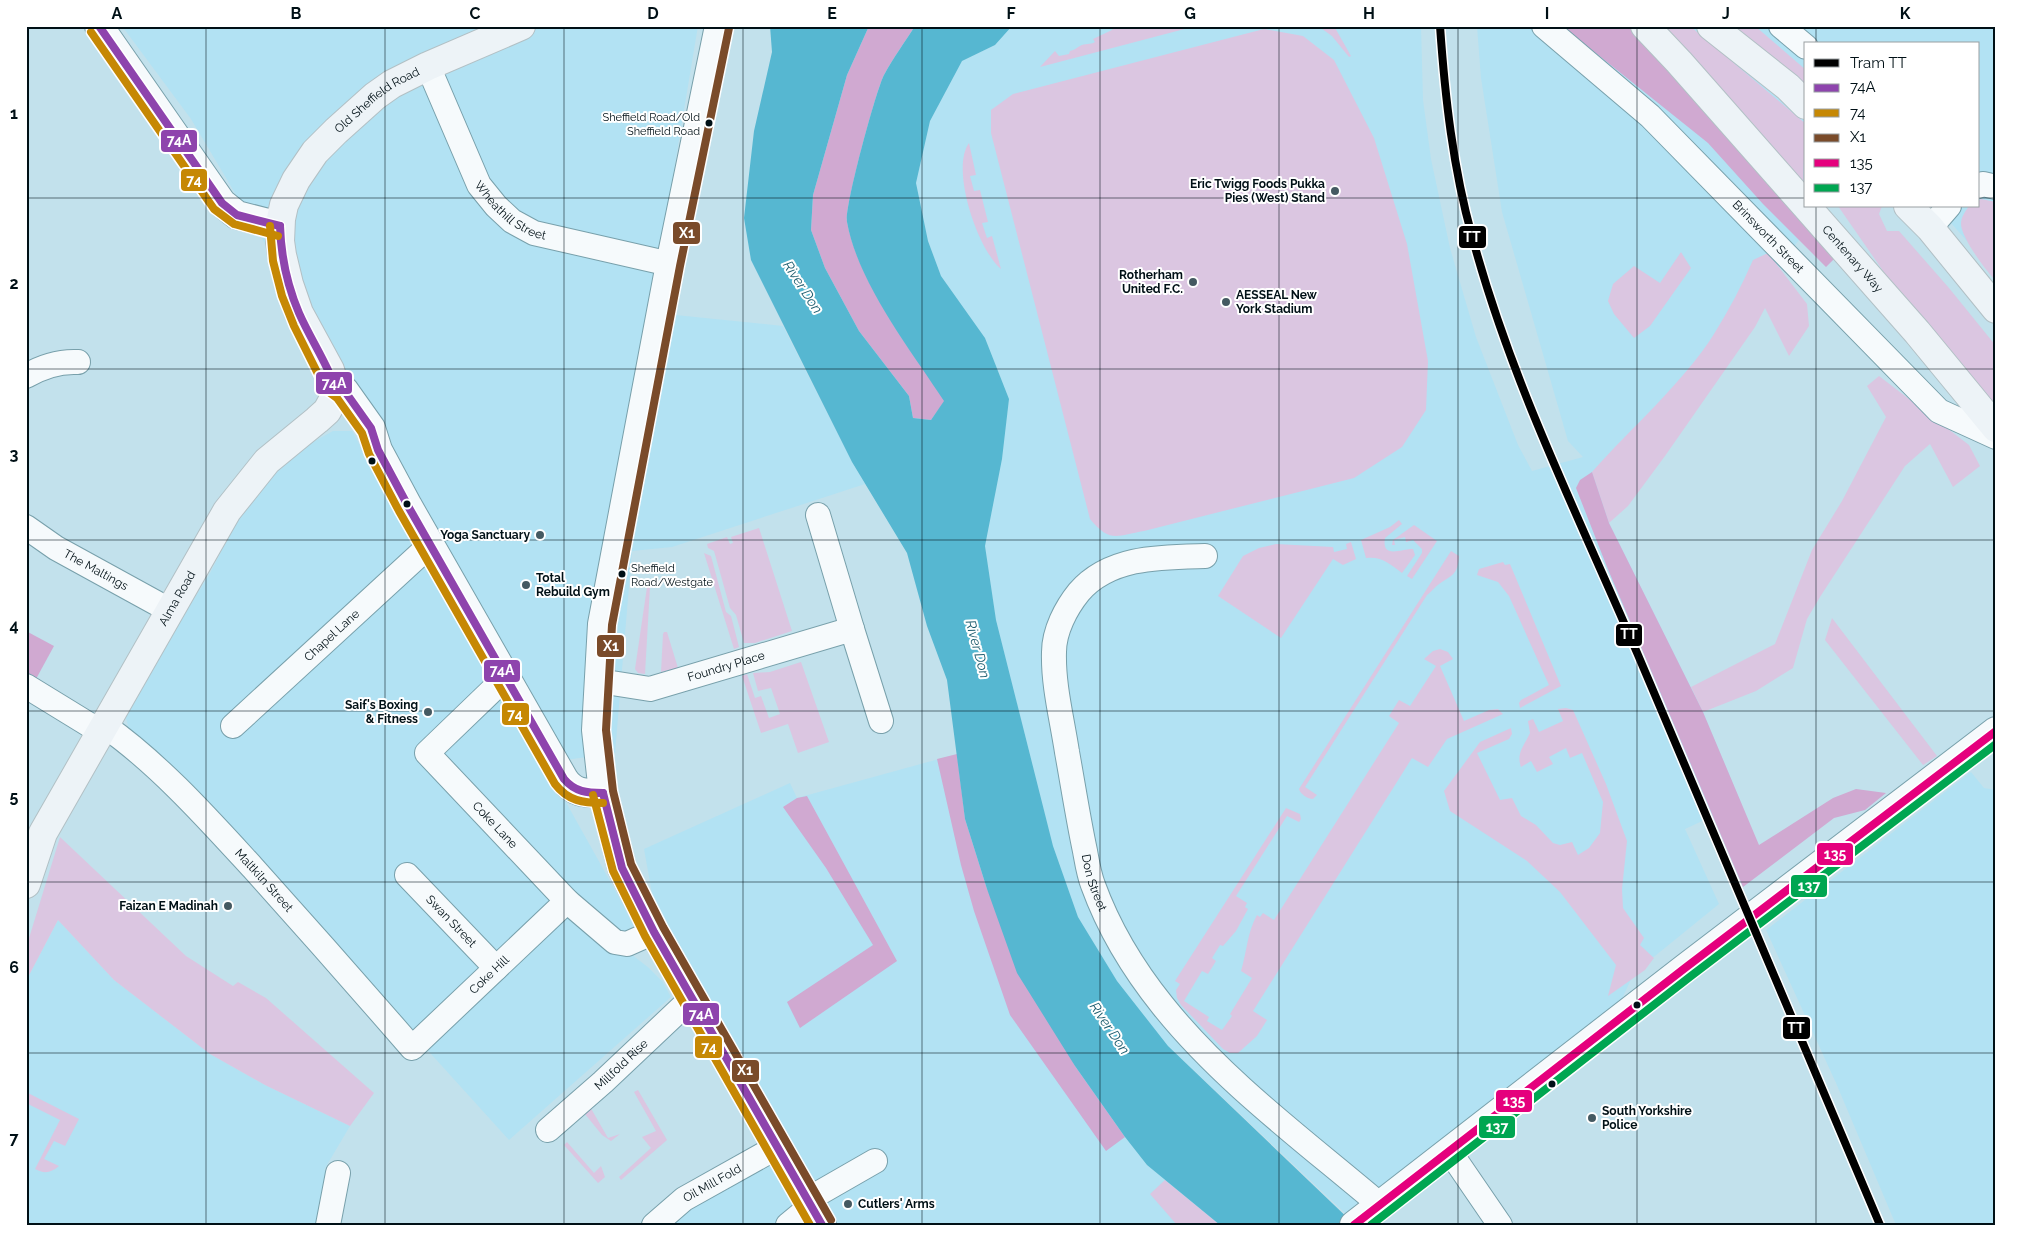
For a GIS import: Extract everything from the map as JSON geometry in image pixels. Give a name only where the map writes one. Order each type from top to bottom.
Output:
[{"type":"main road","name":"Old Sheffield Road","points":[[331,398],[330,370],[300,313],[289,284],[282,256],[280,226],[284,206],[296,180],[315,152],[336,130],[375,96],[392,84],[428,66],[521,26]]},
{"type":"main road","name":"Centenary Way","points":[[1645,26],[1804,204]]},
{"type":"main road","points":[[1711,26],[1804,103]]},
{"type":"main road","name":"Centenary Way","points":[[1808,208],[1917,332],[1996,428]]},
{"type":"main road","points":[[1829,208],[1917,332]]},
{"type":"main road","points":[[1910,208],[1930,228],[1996,310]]},
{"type":"main road","name":"Alma Road","points":[[26,884],[35,842],[103,729],[227,511],[267,461],[331,398]]},
{"type":"street","points":[[98,26],[222,203],[237,216],[280,226]]},
{"type":"street","points":[[719,26],[670,264],[602,624],[596,730],[603,793],[622,868],[654,932],[813,1210]]},
{"type":"street","name":"Brinsworth Street","points":[[1544,26],[1650,116],[1939,411],[1996,437]]},
{"type":"street","points":[[1781,26],[1804,45]]},
{"type":"street","name":"Wheathill Street","points":[[428,66],[480,185],[496,206],[512,221],[534,233],[670,264]]},
{"type":"street","points":[[1980,185],[1983,184],[1996,187]]},
{"type":"street","points":[[1930,228],[1947,208]]},
{"type":"street","points":[[26,376],[40,368],[65,361],[78,362]]},
{"type":"street","points":[[331,398],[339,415],[378,450],[430,545],[569,786],[584,793],[603,793]]},
{"type":"street","points":[[818,514],[881,721]]},
{"type":"street","name":"The Maltings","points":[[26,526],[56,548],[169,610]]},
{"type":"street","name":"Chapel Lane","points":[[234,726],[430,545]]},
{"type":"street","name":"Don Street","points":[[1205,556],[1163,557],[1134,561],[1102,573],[1080,592],[1062,618],[1054,650],[1055,678],[1078,822],[1092,883],[1106,917],[1122,947],[1162,1005],[1201,1050],[1367,1214]]},
{"type":"street","name":"Foundry Place","points":[[599,681],[650,689],[852,629]]},
{"type":"street","name":"Coke Lane","points":[[507,676],[428,753],[568,902],[615,942],[627,944],[654,932]]},
{"type":"street","name":"Maltkiln Street","points":[[26,686],[130,743],[210,822],[339,964],[412,1048]]},
{"type":"street","points":[[1367,1214],[1996,731]]},
{"type":"street","name":"Swan Street","points":[[407,875],[496,968]]},
{"type":"street","name":"Coke Hill","points":[[412,1048],[568,902]]},
{"type":"street","name":"Millfold Rise","points":[[548,1130],[603,1082],[692,998]]},
{"type":"street","name":"Oil Mill Fold","points":[[654,1225],[684,1199],[777,1147]]},
{"type":"street","points":[[1450,1152],[1500,1225]]},
{"type":"street","points":[[788,1225],[813,1210],[875,1161]]},
{"type":"street","points":[[328,1225],[338,1173]]},
{"type":"shaded area","points":[[122,26],[698,26],[667,212],[646,312],[783,326],[865,484],[672,547],[632,551],[615,753],[544,763],[634,924],[622,947],[662,981],[671,997],[509,1140],[172,768],[129,729],[124,711],[209,575],[250,496],[297,451],[333,431],[352,431],[498,694],[541,758],[435,530],[191,119]]},
{"type":"shaded area","points":[[869,26],[915,26],[884,75],[880,85],[855,174],[847,222],[853,245],[874,292],[887,315],[945,401],[931,420],[913,418],[909,396],[859,331],[825,268],[811,230],[813,195],[847,75]]},
{"type":"shaded area","points":[[1011,26],[1421,26],[1423,100],[1431,159],[1450,248],[1476,337],[1518,445],[1532,471],[1583,457],[1568,441],[1502,212],[1481,78],[1477,26],[1996,26],[1996,274],[1938,208],[1980,208],[1980,42],[1804,42],[1804,208],[1823,208],[1779,266],[1609,523],[1703,712],[1741,803],[1685,829],[1719,904],[1634,973],[1620,1003],[1345,1213],[1168,1046],[1117,981],[1078,917],[1053,846],[996,620],[985,546],[1002,459],[1009,399],[985,338],[941,276],[928,241],[916,183],[930,121],[962,61],[995,45]]},
{"type":"shaded area","points":[[1115,26],[1196,26],[1040,67],[1055,51],[1059,56],[1069,54],[1070,51],[1082,45],[1095,42],[1093,39],[1112,30]]},
{"type":"shaded area","points":[[1318,26],[1334,26],[1351,56],[1349,57],[1332,36]]},
{"type":"shaded area","points":[[1562,26],[1628,26],[1678,73],[1835,258],[1826,267],[1763,204],[1708,143]]},
{"type":"shaded area","points":[[1663,26],[1690,26],[1804,122],[1804,187]]},
{"type":"shaded area","points":[[1731,26],[1755,26],[1804,68],[1804,87]]},
{"type":"shaded area","name":"AESSEAL New York Stadium","points":[[1264,29],[1303,36],[1334,60],[1374,138],[1407,244],[1428,361],[1426,410],[1402,447],[1354,478],[1144,531],[1120,536],[1108,535],[1090,519],[991,133],[991,110],[1013,94]]},
{"type":"shaded area","points":[[969,143],[976,175],[970,176],[974,191],[980,190],[988,222],[982,223],[987,238],[992,236],[1001,269],[992,259],[984,245],[969,209],[963,171],[964,155]]},
{"type":"shaded area","points":[[1980,200],[1996,202],[1996,281],[1969,245],[1962,230],[1962,217],[1968,208],[1980,208]]},
{"type":"shaded area","points":[[1839,208],[1881,208],[1879,214],[1887,231],[1899,231],[1996,346],[1996,412],[1897,291]]},
{"type":"shaded area","points":[[1681,252],[1691,268],[1650,326],[1634,338],[1614,314],[1608,301],[1613,284],[1634,266],[1660,283]]},
{"type":"shaded area","points":[[1768,253],[1807,304],[1809,326],[1789,356],[1765,308],[1755,327],[1665,456],[1628,506],[1609,523],[1592,472],[1687,370],[1720,325],[1753,260]]},
{"type":"shaded area","points":[[1879,376],[1969,445],[1980,466],[1953,487],[1930,444],[1905,466],[1807,619],[1793,668],[1756,691],[1703,712],[1691,687],[1775,644],[1812,550],[1842,501],[1886,417],[1867,386]]},
{"type":"shaded area","points":[[1592,472],[1609,523],[1703,712],[1759,845],[1833,798],[1856,789],[1886,793],[1865,810],[1834,818],[1743,887],[1607,567],[1576,488],[1580,480]]},
{"type":"shaded area","points":[[1399,520],[1402,524],[1385,538],[1385,545],[1389,551],[1413,549],[1415,555],[1402,573],[1381,559],[1366,558],[1361,540],[1390,527]]},
{"type":"shaded area","points":[[1414,525],[1437,541],[1412,579],[1407,576],[1422,553],[1422,549],[1413,540],[1406,542],[1405,537],[1394,540],[1395,545],[1392,545],[1393,540]]},
{"type":"shaded area","points":[[759,528],[792,631],[755,643],[744,643],[736,615],[730,608],[714,551],[708,548],[707,544],[727,537],[730,544],[733,543],[731,537]]},
{"type":"shaded area","points":[[1351,542],[1356,559],[1343,565],[1333,559],[1281,638],[1218,596],[1243,556],[1259,548],[1276,544],[1333,547],[1334,552],[1347,549],[1346,544]]},
{"type":"shaded area","points":[[1451,551],[1459,556],[1456,571],[1427,595],[1305,787],[1317,795],[1313,799],[1307,797],[1299,789]]},
{"type":"shaded area","points":[[704,553],[711,556],[726,612],[731,616],[739,647],[734,649]]},
{"type":"shaded area","points":[[1503,562],[1505,565],[1510,564],[1561,686],[1520,708],[1519,703],[1521,700],[1549,685],[1509,596],[1498,582],[1477,575],[1479,569]]},
{"type":"shaded area","points":[[647,587],[650,587],[645,674],[638,673],[635,669]]},
{"type":"shaded area","points":[[1832,618],[1937,756],[1923,765],[1825,640]]},
{"type":"shaded area","points":[[26,631],[54,646],[36,679],[26,674]]},
{"type":"shaded area","points":[[667,632],[678,668],[661,672],[663,634]]},
{"type":"shaded area","points":[[1440,649],[1448,652],[1453,659],[1440,666],[1464,721],[1489,710],[1498,709],[1503,714],[1447,739],[1428,767],[1412,758],[1253,1011],[1267,1020],[1257,1036],[1238,1053],[1230,1053],[1223,1049],[1181,1005],[1177,998],[1176,990],[1180,984],[1175,981],[1286,808],[1300,814],[1301,819],[1299,822],[1287,816],[1236,896],[1247,903],[1245,907],[1248,909],[1236,931],[1223,946],[1220,945],[1212,958],[1216,961],[1208,974],[1202,971],[1184,1001],[1209,1017],[1207,1021],[1222,1030],[1232,1016],[1230,1014],[1252,978],[1241,971],[1249,935],[1257,915],[1260,917],[1263,913],[1274,920],[1399,723],[1389,716],[1399,700],[1410,706],[1436,666],[1424,659],[1433,651]]},
{"type":"shaded area","points":[[801,662],[829,742],[798,753],[788,724],[761,733],[742,676],[747,674],[755,698],[761,696],[769,718],[780,714],[771,688],[758,691],[753,673],[770,672]]},
{"type":"shaded area","points":[[1566,708],[1573,710],[1606,784],[1627,841],[1622,889],[1623,908],[1644,938],[1640,945],[1654,958],[1645,970],[1608,996],[1616,965],[1560,892],[1527,861],[1450,811],[1444,791],[1480,742],[1511,728],[1512,734],[1509,739],[1477,753],[1500,800],[1512,798],[1521,816],[1536,825],[1553,843],[1560,845],[1572,842],[1578,855],[1589,848],[1600,833],[1603,802],[1582,753],[1570,758],[1566,748],[1549,757],[1553,764],[1537,772],[1531,761],[1521,767],[1519,758],[1530,733],[1528,721],[1533,719],[1539,732],[1563,721],[1558,709]]},
{"type":"shaded area","points":[[957,754],[965,819],[1125,1137],[1147,1165],[1220,1225],[665,1225],[766,1153],[655,910],[644,849],[790,783],[797,798]]},
{"type":"shaded area","points":[[957,754],[965,819],[987,889],[1075,1066],[1125,1137],[1106,1151],[1010,1015],[974,911],[961,865],[937,759]]},
{"type":"shaded area","points":[[1971,772],[1984,788],[1996,790],[1996,1225],[1896,1225],[1836,1083],[1766,930]]},
{"type":"shaded area","points":[[807,796],[897,961],[800,1028],[787,1002],[873,945],[826,868],[783,807],[797,798]]},
{"type":"shaded area","points":[[60,837],[186,956],[233,986],[238,982],[266,998],[374,1093],[350,1126],[265,1085],[210,1054],[114,980],[58,920],[26,981],[26,948]]},
{"type":"shaded area","points":[[58,920],[114,980],[210,1054],[265,1085],[350,1126],[324,1170],[338,1175],[328,1225],[26,1225],[26,981]]},
{"type":"shaded area","points":[[638,1090],[667,1140],[621,1180],[619,1177],[651,1148],[642,1137],[656,1131],[634,1092]]},
{"type":"shaded area","points":[[26,1092],[79,1119],[65,1146],[54,1141],[44,1159],[59,1166],[50,1171],[41,1172],[35,1169],[60,1120],[26,1103]]},
{"type":"shaded area","points":[[589,1105],[608,1138],[620,1134],[611,1141],[602,1135],[585,1114]]},
{"type":"shaded area","points":[[567,1142],[594,1173],[601,1166],[605,1177],[598,1183],[564,1145]]},
{"type":"shaded area","points":[[1165,1180],[1220,1225],[1177,1225],[1150,1194]]},
{"type":"water","name":"River Don","points":[[770,26],[869,26],[847,75],[813,195],[811,230],[825,268],[859,331],[909,396],[913,418],[931,420],[944,401],[901,338],[862,268],[847,222],[850,195],[880,85],[884,75],[915,26],[1012,26],[995,45],[962,61],[930,121],[916,183],[928,241],[941,276],[985,338],[1009,399],[1002,459],[985,546],[996,620],[1053,846],[1078,917],[1117,981],[1168,1046],[1355,1225],[1220,1225],[1147,1165],[1075,1066],[1017,973],[987,889],[965,819],[947,680],[927,626],[907,553],[852,462],[751,260],[744,218],[754,131],[772,52]]},
{"type":"tram line","name":"TT","points":[[1440,26],[1447,106],[1465,210],[1506,344],[1548,449],[1638,655],[1880,1225]]},
{"type":"transit line","name":"74A","points":[[99,26],[222,203],[237,215],[280,226]]},
{"type":"transit line","name":"X1","points":[[729,28],[680,266],[612,625],[606,730],[613,791],[631,864],[663,927],[831,1220]]},
{"type":"transit line","name":"74","points":[[91,32],[214,209],[234,224],[278,236]]},
{"type":"transit line","name":"74","points":[[270,226],[273,261],[282,296],[294,326],[326,390],[337,398],[362,433],[369,454],[399,511],[555,784],[565,794],[576,800],[603,803]]},
{"type":"transit line","name":"74A","points":[[280,226],[283,259],[291,292],[303,322],[335,386],[344,390],[371,428],[378,450],[408,506],[564,779],[572,787],[582,791],[603,793]]},
{"type":"transit line","name":"135","points":[[1354,1225],[1685,968],[1996,731]]},
{"type":"transit line","name":"137","points":[[1371,1225],[1691,976],[1996,744]]},
{"type":"transit line","name":"74A","points":[[603,793],[622,868],[654,932],[822,1225]]},
{"type":"transit line","name":"74","points":[[593,795],[613,871],[645,936],[810,1225]]},
{"type":"place","name":"Sheffield Road/Old Sheffield Road","points":[[709,123]]},
{"type":"place","name":"Eric Twigg Foods Pukka Pies (West) Stand","points":[[1335,191]]},
{"type":"place","name":"Rotherham United F.C.","points":[[1193,282]]},
{"type":"place","name":"AESSEAL New York Stadium","points":[[1226,302]]},
{"type":"place","name":"Yoga Sanctuary","points":[[540,535]]},
{"type":"place","name":"Sheffield Road/Westgate","points":[[622,574]]},
{"type":"place","name":"Total Rebuild Gym","points":[[526,585]]},
{"type":"place","name":"Saif's Boxing & Fitness","points":[[428,712]]},
{"type":"place","name":"Faizan E Madinah","points":[[228,906]]},
{"type":"place","name":"South Yorkshire Police","points":[[1592,1118]]},
{"type":"place","name":"Cutlers' Arms","points":[[848,1204]]}]
